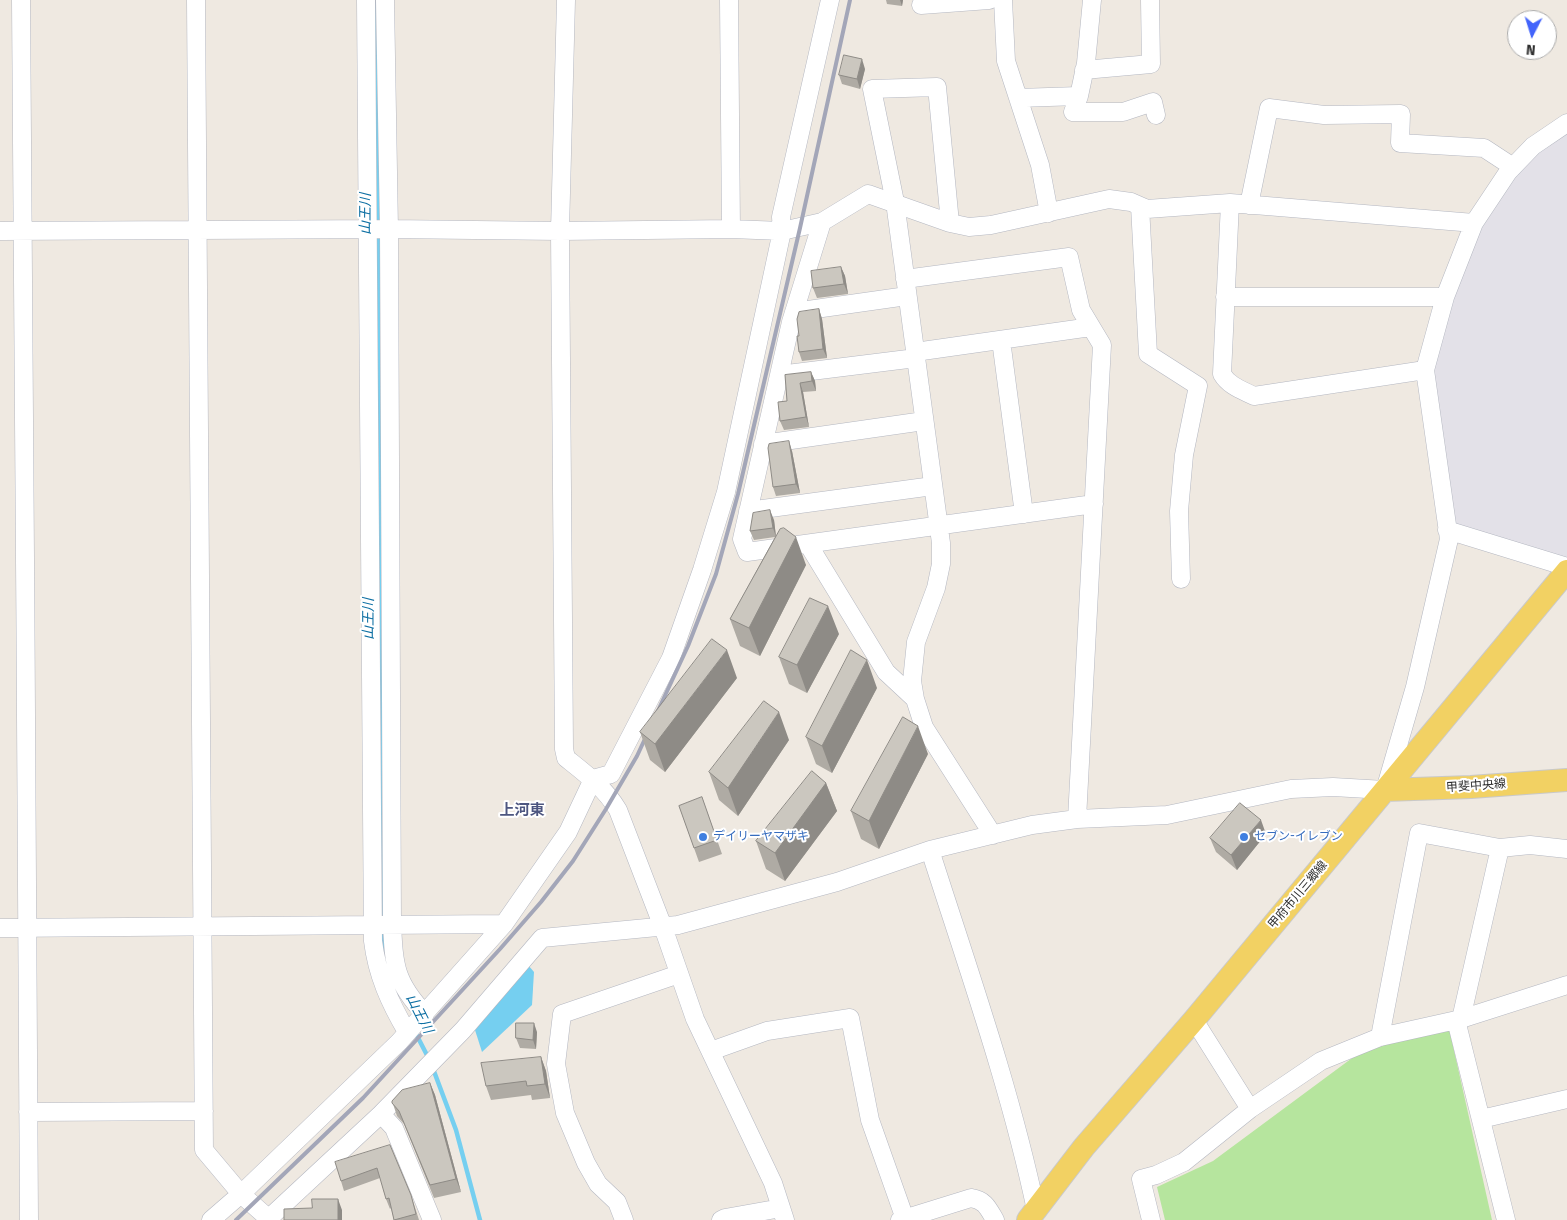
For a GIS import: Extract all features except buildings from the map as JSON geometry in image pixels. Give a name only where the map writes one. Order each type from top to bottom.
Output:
[{"type":"main road","name":"甲府市川三郷線","points":[[1036,1216],[1084,1147],[1194,1020],[1567,571]]},
{"type":"main road","name":"甲斐中央線","points":[[1384,790],[1472,788],[1567,780]]},
{"type":"street","points":[[21,0],[29,1220]]},
{"type":"street","points":[[196,0],[204,1150],[241,1194],[267,1219],[381,1114],[432,1062],[463,1030],[542,938],[678,925],[837,882],[930,850],[1032,825],[1077,819],[1166,815],[1290,789],[1333,787],[1384,790],[1415,687],[1449,539],[1425,370],[1445,297],[1474,223],[1513,166],[1533,146],[1567,123]]},
{"type":"street","points":[[366,0],[378,230],[392,924],[394,960],[401,982],[411,999],[415,1024]]},
{"type":"street","points":[[385,0],[378,230],[374,924],[375,954],[391,1005],[415,1024]]},
{"type":"street","points":[[566,0],[560,231],[564,748],[566,758],[593,780],[612,800],[618,810],[663,927],[695,1019],[770,1176],[783,1214],[725,1218],[721,1220]]},
{"type":"street","points":[[729,0],[731,229]]},
{"type":"street","points":[[211,1220],[241,1194],[415,1024],[504,924],[568,832],[593,780],[611,774],[672,658],[726,492],[782,232],[781,218],[830,0]]},
{"type":"street","points":[[921,5],[989,0]]},
{"type":"street","points":[[1003,0],[1006,61],[1040,165],[1050,212]]},
{"type":"street","points":[[1092,0],[1084,70],[1079,96],[1073,112],[1123,112],[1153,102],[1156,115]]},
{"type":"street","points":[[1084,70],[1151,64],[1150,0]]},
{"type":"street","points":[[950,223],[937,87],[872,89],[895,202],[933,486],[941,564],[936,588],[916,642],[912,680],[914,700],[924,727],[994,835]]},
{"type":"street","points":[[1018,98],[1079,96]]},
{"type":"street","points":[[1250,205],[1269,108],[1324,116],[1401,114],[1400,143],[1484,148],[1513,166]]},
{"type":"street","points":[[0,231],[560,231],[731,229],[782,232],[822,222],[868,194],[950,223],[969,227],[991,225],[1109,199],[1132,202],[1147,209],[1230,204],[1474,223]]},
{"type":"street","points":[[1230,204],[1222,374],[1226,381],[1254,396],[1425,370]]},
{"type":"street","points":[[1140,206],[1148,354],[1198,386]]},
{"type":"street","points":[[822,222],[794,312],[763,444],[742,539],[747,552],[1094,504]]},
{"type":"street","points":[[794,312],[906,287],[1069,257],[1080,310],[1102,345],[1077,819]]},
{"type":"street","points":[[1225,297],[1445,297]]},
{"type":"street","points":[[779,375],[1091,327]]},
{"type":"street","points":[[1001,340],[1024,514]]},
{"type":"street","points":[[1198,386],[1222,374]]},
{"type":"street","points":[[1181,579],[1179,511],[1184,454],[1198,386]]},
{"type":"street","points":[[763,444],[924,421]]},
{"type":"street","points":[[748,511],[933,486]]},
{"type":"street","points":[[1447,530],[1567,567]]},
{"type":"street","points":[[808,544],[886,672],[914,700]]},
{"type":"street","points":[[1380,1037],[1419,832],[1500,848],[1530,845],[1567,849]]},
{"type":"street","points":[[1500,848],[1459,1019],[1506,1220]]},
{"type":"street","points":[[930,850],[984,1017],[1026,1162],[1036,1216]]},
{"type":"street","points":[[0,928],[504,924]]},
{"type":"street","points":[[624,1220],[617,1202],[598,1184],[586,1163],[565,1113],[556,1064],[562,1014],[679,974]]},
{"type":"street","points":[[1151,1220],[1141,1179],[1156,1175],[1184,1162],[1250,1109],[1321,1061],[1380,1037],[1459,1019],[1567,985]]},
{"type":"street","points":[[711,1051],[767,1032],[850,1018],[870,1120],[902,1219],[971,1198],[979,1199],[988,1207],[995,1220]]},
{"type":"street","points":[[1194,1020],[1250,1109]]},
{"type":"street","points":[[1481,1119],[1567,1099]]},
{"type":"street","points":[[28,1112],[204,1111]]},
{"type":"street","points":[[381,1114],[394,1128],[432,1220]]},
{"type":"shaded area","points":[[1567,123],[1567,567],[1447,530],[1425,370],[1445,297],[1508,172]]},
{"type":"green space","points":[[1449,1028],[1492,1220],[1165,1220],[1157,1187],[1213,1161],[1367,1047]]},
{"type":"water","points":[[528,965],[534,972],[532,1005],[482,1052],[475,1030]]},
{"type":"waterway","name":"山王川","points":[[375,0],[378,225]]},
{"type":"waterway","name":"山王川","points":[[378,232],[383,922]]},
{"type":"waterway","name":"山王川","points":[[383,930],[383,952]]},
{"type":"waterway","name":"山王川","points":[[414,1030],[429,1059]]},
{"type":"waterway","name":"山王川","points":[[432,1066],[456,1130],[480,1220]]},
{"type":"railway","points":[[236,1220],[363,1098],[541,902],[573,861],[637,756],[688,646],[716,574],[738,494],[800,228],[850,0]]},
{"type":"place","name":"デイリーヤマザキ","points":[[703,837]]},
{"type":"place","name":"セブン-イレブン","points":[[1244,837]]},
{"type":"district","name":"上河東","points":[[522,811]]}]
